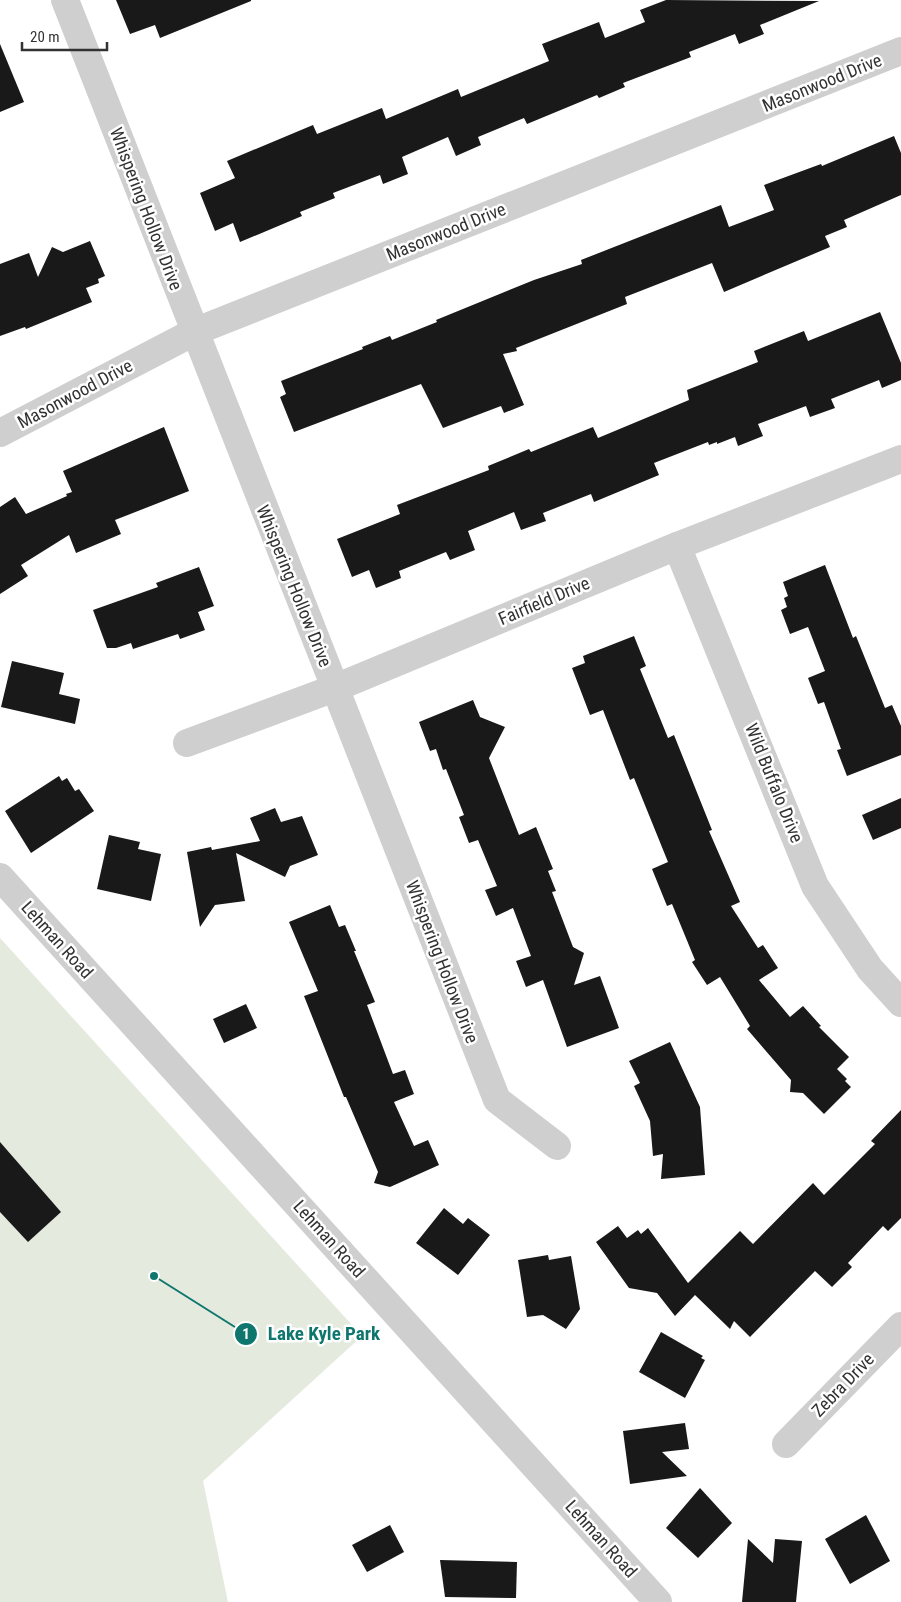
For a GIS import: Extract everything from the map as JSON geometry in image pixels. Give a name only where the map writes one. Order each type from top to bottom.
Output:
[{"type":"street","name":"Whispering Hollow Drive","points":[[65,0],[496,1100],[557,1146]]},
{"type":"street","name":"Masonwood Drive","points":[[0,433],[194,332],[901,52]]},
{"type":"street","name":"Fairfield Drive","points":[[187,743],[335,688],[677,546],[901,459]]},
{"type":"street","name":"Wild Buffalo Drive","points":[[677,546],[815,886],[870,969],[901,1003]]},
{"type":"street","name":"Lehman Road","points":[[0,877],[658,1602]]},
{"type":"street","name":"Zebra Drive","points":[[786,1444],[901,1326]]},
{"type":"shaded area","points":[[0,938],[362,1336],[203,1481],[228,1602],[0,1602]]},
{"type":"building","points":[[116,0],[251,1],[160,38],[155,25],[130,34]]},
{"type":"building","points":[[666,0],[819,1],[760,25],[764,34],[739,44],[735,34],[689,52],[691,57],[623,83],[625,87],[599,98],[597,95],[527,124],[524,118],[478,137],[481,145],[456,156],[448,137],[402,157],[408,174],[383,184],[380,175],[333,193],[335,198],[300,212],[302,216],[240,242],[233,223],[215,231],[200,193],[235,178],[227,161],[313,125],[317,134],[382,108],[386,119],[458,89],[461,97],[549,61],[542,44],[599,22],[605,38],[645,22],[640,10]]},
{"type":"building","points":[[0,44],[24,102],[0,112]]},
{"type":"building","points":[[894,136],[901,153],[901,195],[844,220],[847,227],[825,236],[830,247],[724,292],[712,263],[625,297],[627,304],[516,348],[517,351],[503,354],[524,405],[504,413],[501,406],[443,428],[421,384],[294,432],[280,397],[286,394],[281,381],[363,349],[362,347],[390,336],[392,340],[534,280],[582,264],[581,260],[721,205],[729,227],[774,210],[764,185],[821,164],[822,166]]},
{"type":"building","points":[[90,241],[105,276],[98,279],[99,283],[86,288],[92,302],[26,329],[25,327],[0,336],[0,264],[29,253],[38,277],[52,247],[63,252]]},
{"type":"building","points":[[880,312],[901,363],[901,380],[882,388],[879,380],[831,399],[835,408],[810,417],[806,406],[758,424],[763,436],[738,446],[735,437],[717,444],[717,442],[709,445],[708,442],[654,463],[659,475],[594,502],[591,494],[543,513],[546,521],[521,530],[514,512],[468,531],[475,550],[450,560],[446,552],[399,571],[401,578],[376,588],[369,570],[352,577],[337,539],[400,514],[397,505],[489,470],[488,466],[529,449],[531,452],[593,427],[598,438],[689,400],[687,390],[758,362],[754,351],[804,331],[808,341]]},
{"type":"building","points":[[164,427],[189,491],[115,520],[121,534],[76,553],[69,535],[21,565],[28,576],[0,594],[0,507],[15,497],[26,514],[67,496],[66,494],[72,492],[63,471]]},
{"type":"building","points":[[825,565],[853,638],[856,636],[885,708],[892,705],[901,726],[901,755],[847,776],[837,750],[841,749],[824,702],[818,704],[808,678],[825,671],[808,627],[790,634],[781,610],[787,607],[784,598],[788,596],[783,582]]},
{"type":"building","points":[[199,567],[214,606],[198,612],[205,630],[180,639],[178,634],[133,649],[131,643],[116,648],[107,648],[93,610],[158,587],[156,583]]},
{"type":"building","points":[[634,636],[646,666],[640,669],[668,738],[674,735],[712,830],[709,831],[740,902],[731,906],[758,948],[763,945],[778,968],[759,980],[790,1017],[803,1006],[821,1026],[819,1027],[849,1057],[837,1069],[847,1079],[845,1081],[851,1087],[824,1114],[803,1093],[790,1092],[791,1080],[747,1029],[750,1026],[720,977],[707,985],[692,962],[695,960],[672,904],[667,906],[652,869],[668,862],[634,778],[630,780],[603,710],[590,715],[572,668],[585,663],[583,656]]},
{"type":"building","points":[[12,661],[64,673],[59,694],[80,699],[75,724],[1,707]]},
{"type":"building","points":[[473,700],[480,717],[505,727],[489,758],[519,835],[536,827],[553,869],[548,871],[556,891],[552,892],[573,947],[584,953],[574,985],[600,976],[619,1028],[567,1047],[543,980],[526,987],[516,961],[531,956],[513,908],[496,916],[485,890],[497,886],[478,840],[469,843],[459,817],[464,815],[446,769],[443,770],[436,749],[430,751],[419,722]]},
{"type":"building","points":[[59,776],[62,781],[67,778],[75,791],[79,789],[94,811],[31,853],[5,811]]},
{"type":"building","points":[[901,798],[901,828],[873,840],[862,815]]},
{"type":"building","points":[[275,808],[281,822],[302,816],[318,855],[290,866],[285,877],[236,853],[245,901],[215,905],[200,927],[187,852],[211,847],[212,850],[260,841],[250,818]]},
{"type":"building","points":[[109,835],[140,842],[138,849],[161,854],[151,901],[97,889]]},
{"type":"building","points":[[330,905],[339,927],[345,925],[356,951],[354,951],[375,1002],[367,1005],[393,1074],[405,1070],[414,1094],[394,1102],[414,1146],[428,1140],[439,1165],[390,1187],[374,1183],[378,1172],[346,1097],[344,1097],[304,996],[318,991],[289,922]]},
{"type":"building","points":[[246,1004],[257,1028],[224,1043],[213,1019]]},
{"type":"building","points":[[670,1042],[700,1107],[705,1175],[661,1179],[663,1154],[653,1156],[650,1121],[634,1086],[640,1083],[629,1061]]},
{"type":"building","points":[[901,1110],[901,1218],[888,1231],[883,1226],[848,1263],[852,1267],[832,1287],[815,1271],[750,1337],[734,1321],[730,1329],[695,1295],[675,1316],[657,1293],[629,1288],[596,1242],[618,1226],[627,1238],[638,1230],[641,1234],[648,1228],[688,1283],[740,1231],[753,1244],[813,1183],[824,1195],[875,1144],[871,1141]]},
{"type":"building","points":[[0,1142],[61,1212],[28,1242],[0,1212]]},
{"type":"building","points":[[444,1208],[463,1224],[468,1218],[490,1235],[458,1275],[416,1243]]},
{"type":"building","points":[[548,1255],[549,1260],[571,1256],[580,1309],[566,1329],[543,1315],[527,1317],[518,1260]]},
{"type":"building","points":[[661,1332],[703,1356],[701,1358],[705,1360],[685,1398],[639,1372]]},
{"type":"building","points":[[685,1423],[689,1449],[662,1452],[687,1476],[630,1484],[623,1431]]},
{"type":"building","points":[[700,1488],[732,1523],[698,1558],[666,1528]]},
{"type":"building","points":[[866,1515],[890,1561],[850,1584],[825,1539]]},
{"type":"building","points":[[390,1525],[404,1552],[367,1572],[352,1545]]},
{"type":"building","points":[[748,1539],[773,1563],[775,1539],[802,1541],[796,1602],[742,1602]]},
{"type":"building","points":[[440,1560],[517,1562],[516,1598],[445,1597]]},
{"type":"place","name":"Lake Kyle Park","points":[[154,1276]]}]
